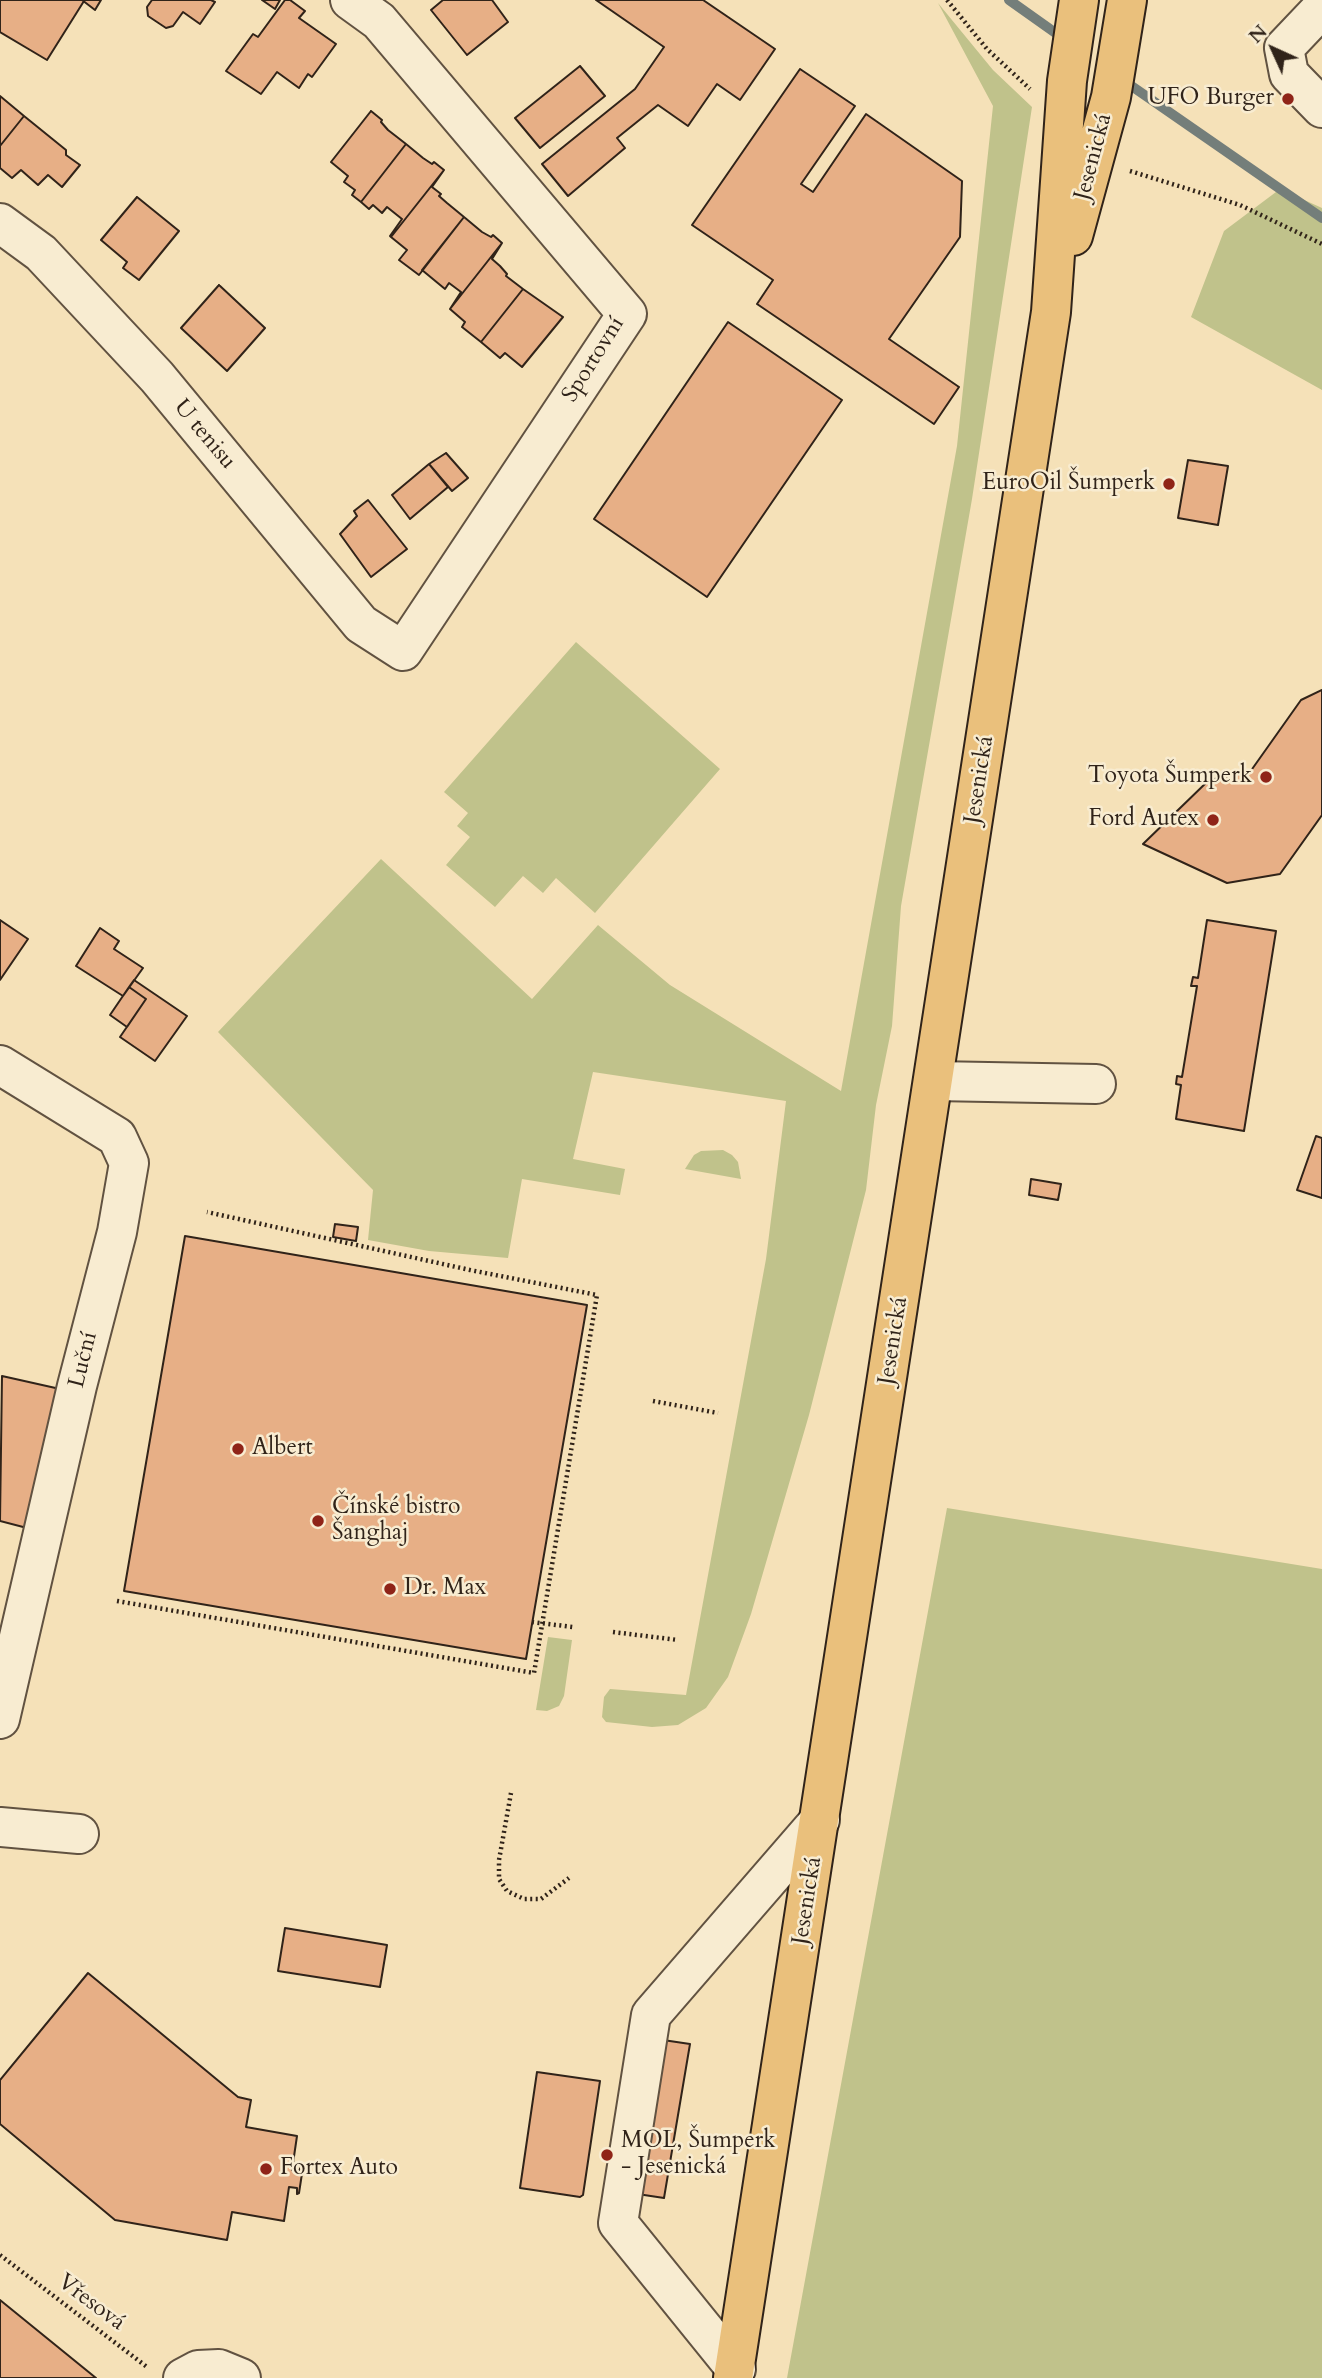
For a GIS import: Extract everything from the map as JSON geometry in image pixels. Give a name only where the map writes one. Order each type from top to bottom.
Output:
[{"type":"main road","name":"Jesenická","points":[[735,2375],[1051,312],[1070,61],[1079,0]]},
{"type":"main road","name":"Jesenická","points":[[1051,312],[1111,97],[1127,0]]},
{"type":"street","name":"Sportovní","points":[[350,0],[379,21],[627,314],[402,651]]},
{"type":"street","points":[[1322,8],[1284,48],[1289,74],[1322,108]]},
{"type":"street","name":"U tenisu","points":[[0,223],[41,253],[157,377],[361,624],[402,651]]},
{"type":"street","name":"Luční","points":[[0,1065],[117,1137],[129,1163],[117,1233],[74,1400],[0,1719]]},
{"type":"street","points":[[934,1081],[1096,1084]]},
{"type":"street","points":[[735,2375],[618,2223],[651,2015],[820,1821]]},
{"type":"street","points":[[0,1827],[79,1834]]},
{"type":"street","points":[[167,2374],[219,2369],[242,2378]]},
{"type":"path","points":[[947,0],[987,49],[1038,97]]},
{"type":"path","points":[[1129,171],[1240,205],[1322,244]]},
{"type":"path","points":[[117,1601],[534,1673],[597,1295],[207,1212]]},
{"type":"path","points":[[653,1402],[718,1413]]},
{"type":"path","points":[[532,1622],[573,1627]]},
{"type":"path","points":[[614,1632],[678,1640]]},
{"type":"path","points":[[511,1793],[499,1860],[499,1879],[507,1891],[524,1899],[541,1899],[569,1878]]},
{"type":"path","name":"Vřesová","points":[[0,2255],[167,2374]]},
{"type":"green space","points":[[938,3],[993,70],[1032,107],[972,499],[901,906],[892,1026],[876,1105],[866,1190],[809,1415],[751,1614],[728,1677],[706,1708],[678,1725],[652,1727],[606,1722],[602,1717],[604,1697],[610,1689],[686,1695],[766,1259],[786,1101],[593,1072],[573,1159],[625,1169],[620,1195],[522,1179],[508,1258],[429,1251],[368,1240],[373,1190],[218,1032],[381,859],[532,999],[598,925],[670,985],[841,1091],[957,446],[993,106]]},
{"type":"green space","points":[[1280,189],[1322,208],[1322,390],[1191,317],[1224,231]]},
{"type":"green space","points":[[576,642],[720,769],[595,913],[556,878],[543,893],[523,876],[495,907],[446,865],[470,837],[457,826],[468,813],[444,792]]},
{"type":"green space","points":[[723,1150],[738,1162],[741,1179],[685,1169],[694,1155],[701,1151]]},
{"type":"green space","points":[[947,1508],[1322,1569],[1322,2378],[787,2378]]},
{"type":"green space","points":[[548,1637],[572,1640],[564,1696],[559,1706],[547,1711],[536,1710]]},
{"type":"building","points":[[0,0],[84,1],[47,60],[0,32]]},
{"type":"building","points":[[82,0],[101,0],[95,10]]},
{"type":"building","points":[[152,0],[215,2],[200,24],[183,12],[173,26],[166,28],[148,16],[147,7]]},
{"type":"building","points":[[262,0],[280,0],[275,9]]},
{"type":"building","points":[[285,0],[290,0],[305,11],[299,18],[336,44],[312,77],[308,74],[299,88],[277,72],[261,94],[226,71],[253,34],[258,37]]},
{"type":"building","points":[[443,0],[492,0],[508,22],[467,55],[431,10]]},
{"type":"building","points":[[596,0],[703,0],[775,49],[740,100],[717,84],[688,126],[658,105],[617,138],[625,148],[568,196],[542,164],[635,89],[664,47]]},
{"type":"building","points":[[580,66],[605,96],[540,148],[515,118]]},
{"type":"building","points":[[800,69],[855,106],[801,184],[813,192],[866,114],[962,181],[960,237],[889,339],[959,387],[934,424],[757,304],[773,280],[692,225]]},
{"type":"building","points":[[0,96],[24,116],[0,146]]},
{"type":"building","points":[[371,111],[382,120],[388,130],[406,144],[361,202],[352,195],[355,190],[344,182],[348,176],[331,162]]},
{"type":"building","points":[[24,116],[80,165],[62,187],[48,175],[38,185],[21,170],[12,178],[0,168],[0,146]]},
{"type":"building","points":[[406,144],[444,170],[391,237],[402,219],[387,207],[382,213],[373,205],[369,209],[361,202]]},
{"type":"building","points":[[444,170],[432,187],[464,217],[419,275],[399,260],[407,250],[391,237]]},
{"type":"building","points":[[137,197],[179,231],[139,280],[123,268],[127,262],[101,240]]},
{"type":"building","points":[[464,217],[482,232],[491,237],[493,235],[502,243],[450,309],[461,292],[449,283],[445,289],[422,270]]},
{"type":"building","points":[[502,243],[492,259],[506,276],[523,289],[481,342],[462,327],[465,322],[450,309]]},
{"type":"building","points":[[219,285],[265,328],[227,371],[181,328]]},
{"type":"building","points":[[523,289],[563,317],[522,367],[505,353],[500,358],[481,342]]},
{"type":"building","points":[[728,322],[842,400],[707,597],[594,519]]},
{"type":"building","points":[[446,453],[468,478],[452,491],[429,464]]},
{"type":"building","points":[[1188,460],[1228,466],[1218,525],[1178,518]]},
{"type":"building","points":[[429,464],[448,487],[410,519],[392,495]]},
{"type":"building","points":[[368,500],[407,549],[371,577],[340,534],[357,516],[354,511]]},
{"type":"building","points":[[1322,690],[1322,815],[1280,874],[1227,883],[1143,844],[1209,780],[1250,772],[1301,700]]},
{"type":"building","points":[[0,920],[28,939],[0,980]]},
{"type":"building","points":[[1207,920],[1276,931],[1244,1131],[1176,1119],[1181,1085],[1176,1084],[1177,1076],[1182,1077],[1197,986],[1191,986],[1193,977],[1198,978]]},
{"type":"building","points":[[100,928],[119,941],[114,949],[143,968],[123,996],[76,966]]},
{"type":"building","points":[[134,980],[187,1016],[155,1061],[120,1037],[146,999],[129,987]]},
{"type":"building","points":[[129,987],[146,999],[127,1027],[110,1015]]},
{"type":"building","points":[[1316,1136],[1322,1138],[1322,1198],[1297,1190]]},
{"type":"building","points":[[1031,1179],[1061,1184],[1058,1200],[1029,1195]]},
{"type":"building","points":[[335,1224],[358,1227],[356,1241],[333,1237]]},
{"type":"building","points":[[185,1236],[587,1305],[526,1659],[124,1591]]},
{"type":"building","points":[[2,1376],[60,1389],[27,1528],[0,1521]]},
{"type":"building","points":[[285,1928],[387,1945],[380,1987],[278,1971]]},
{"type":"building","points":[[88,1973],[238,2097],[251,2100],[246,2127],[297,2136],[292,2170],[299,2171],[301,2166],[303,2167],[299,2193],[297,2194],[297,2188],[289,2187],[284,2221],[232,2212],[227,2240],[115,2220],[0,2124],[0,2080]]},
{"type":"building","points":[[636,2036],[690,2044],[664,2198],[611,2190]]},
{"type":"building","points":[[537,2072],[600,2081],[583,2195],[580,2197],[520,2188]]},
{"type":"building","points":[[0,2300],[96,2378],[0,2378]]},
{"type":"waterway","points":[[1009,0],[1064,39]]},
{"type":"waterway","points":[[1120,78],[1322,218]]},
{"type":"place","name":"UFO Burger","points":[[1288,99]]},
{"type":"place","name":"EuroOil Šumperk","points":[[1169,484]]},
{"type":"place","name":"Toyota Šumperk","points":[[1266,777]]},
{"type":"place","name":"Ford Autex","points":[[1213,820]]},
{"type":"place","name":"Albert","points":[[238,1449]]},
{"type":"place","name":"Čínské bistro Šanghaj","points":[[318,1521]]},
{"type":"place","name":"Dr. Max","points":[[390,1589]]},
{"type":"place","name":"MOL, Šumperk - Jesenická","points":[[607,2155]]},
{"type":"place","name":"Fortex Auto","points":[[266,2169]]}]
